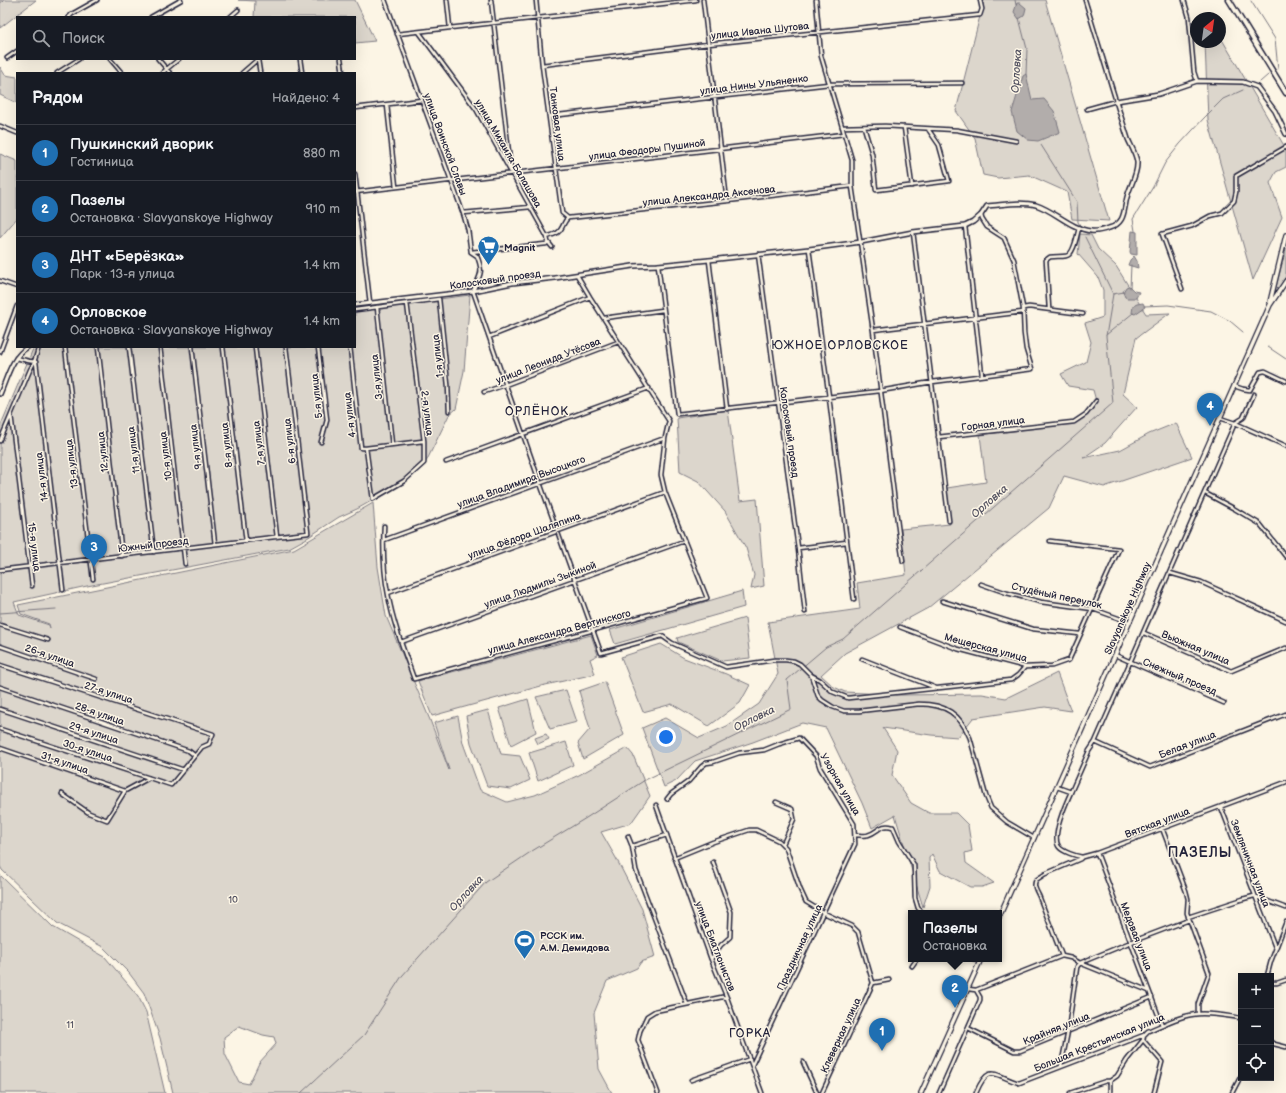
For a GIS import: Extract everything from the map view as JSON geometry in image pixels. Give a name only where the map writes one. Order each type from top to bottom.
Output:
[{"type":"main road","points":[[1229,0],[1286,93]]},
{"type":"main road","name":"Slavyanskoye Highway","points":[[1270,305],[1286,235]]},
{"type":"main road","name":"Slavyanskoye Highway","points":[[1002,910],[1270,305],[1286,280]]},
{"type":"main road","points":[[921,1093],[980,962]]},
{"type":"street","points":[[70,16],[97,0]]},
{"type":"street","points":[[153,16],[181,0]]},
{"type":"street","name":"улица Воинской Славы","points":[[385,0],[452,180],[468,230],[471,252],[477,256],[481,270],[480,277],[473,290]]},
{"type":"street","points":[[447,0],[450,28]]},
{"type":"street","points":[[491,0],[511,173]]},
{"type":"street","name":"Танковая улица","points":[[536,0],[542,65],[562,213],[568,218]]},
{"type":"street","points":[[398,34],[696,0]]},
{"type":"street","points":[[703,0],[727,201]]},
{"type":"street","points":[[816,0],[821,56],[828,84],[852,160],[852,186],[873,330],[903,561]]},
{"type":"street","name":"улица Ивана Шутова","points":[[542,65],[708,44],[980,15],[982,10],[980,0]]},
{"type":"street","points":[[1086,0],[1116,101]]},
{"type":"street","points":[[1184,0],[1188,13],[1194,72],[1197,80]]},
{"type":"street","points":[[231,16],[238,10]]},
{"type":"street","name":"улица Михаила Балашова","points":[[418,32],[476,109],[552,247]]},
{"type":"street","points":[[7,58],[16,52]]},
{"type":"street","points":[[59,72],[77,60]]},
{"type":"street","points":[[111,60],[121,72]]},
{"type":"street","points":[[159,60],[167,70]]},
{"type":"street","points":[[164,72],[178,60]]},
{"type":"street","points":[[243,72],[257,60]]},
{"type":"street","points":[[258,60],[260,72]]},
{"type":"street","points":[[300,60],[302,72]]},
{"type":"street","points":[[341,60],[343,72]]},
{"type":"street","points":[[1087,109],[1116,101],[1159,94],[1197,80],[1243,82],[1257,87],[1275,111],[1286,134]]},
{"type":"street","name":"улица Нины Ульяненко","points":[[550,116],[828,84],[962,82]]},
{"type":"street","points":[[356,108],[422,100]]},
{"type":"street","name":"Колосковый проезд","points":[[356,305],[473,290],[633,266],[658,265],[809,249],[861,242],[913,232],[965,226],[973,222],[981,215],[987,206],[1019,204],[1036,205],[1079,228],[1092,231],[1114,227],[1121,220],[1127,195],[1136,172],[1137,165],[1136,157],[1122,122],[1116,101]]},
{"type":"street","points":[[387,105],[396,187]]},
{"type":"street","points":[[0,126],[16,133]]},
{"type":"street","points":[[842,127],[904,127],[957,130],[1016,141]]},
{"type":"street","points":[[864,127],[872,154],[876,190],[949,181],[939,145],[928,129]]},
{"type":"street","points":[[904,127],[912,186]]},
{"type":"street","name":"улица Феодоры Пушиной","points":[[356,192],[844,134]]},
{"type":"street","points":[[1182,289],[1162,234],[1192,226],[1210,216],[1222,213],[1234,201],[1236,192],[1236,176],[1286,148]]},
{"type":"street","name":"улица Александра Аксенова","points":[[568,218],[852,186]]},
{"type":"street","points":[[356,192],[370,303]]},
{"type":"street","points":[[463,213],[531,207]]},
{"type":"street","points":[[658,265],[677,414],[880,391],[932,382],[1032,369],[1026,348],[1023,308],[1014,260],[1004,238],[987,227],[982,220],[981,215]]},
{"type":"street","points":[[547,237],[558,233],[561,230],[564,221],[568,218]]},
{"type":"street","points":[[965,226],[982,376]]},
{"type":"street","points":[[1049,309],[1046,260],[1050,257],[1066,256],[1070,254],[1079,228]]},
{"type":"street","points":[[913,232],[948,521]]},
{"type":"street","points":[[471,252],[546,244],[548,242]]},
{"type":"street","points":[[809,249],[854,599]]},
{"type":"street","name":"Колосковый проезд","points":[[758,254],[798,548],[805,612]]},
{"type":"street","points":[[709,260],[727,409]]},
{"type":"street","name":"улица Леонида Утёсова","points":[[577,275],[618,342],[669,420],[665,438],[661,475],[665,492],[707,598]]},
{"type":"street","points":[[0,281],[16,287]]},
{"type":"street","points":[[473,290],[505,385],[601,653],[662,636],[672,643],[726,667],[786,660],[800,664],[806,671],[820,680],[833,692],[848,698],[1011,680],[1018,676],[1026,667]]},
{"type":"street","points":[[489,337],[590,297]]},
{"type":"street","name":"1-я улица","points":[[407,303],[439,299],[448,385],[449,411]]},
{"type":"street","points":[[356,310],[407,303]]},
{"type":"street","name":"2-я улица","points":[[373,499],[404,481],[424,463],[423,440],[407,303]]},
{"type":"street","name":"3-я улица","points":[[377,307],[392,445]]},
{"type":"street","points":[[1023,308],[1029,307],[1083,314]]},
{"type":"street","points":[[0,352],[16,309]]},
{"type":"street","points":[[604,318],[663,310]]},
{"type":"street","points":[[873,330],[1023,312]]},
{"type":"street","name":"улица Леонида Утёсова","points":[[484,392],[618,342]]},
{"type":"street","points":[[0,394],[16,358],[21,351],[26,348]]},
{"type":"street","points":[[0,441],[30,370],[36,362],[36,355],[39,348]]},
{"type":"street","name":"13-я улица","points":[[65,348],[93,579]]},
{"type":"street","name":"12-улица","points":[[98,348],[122,556]]},
{"type":"street","name":"11-я улица","points":[[129,348],[154,552]]},
{"type":"street","name":"10-я улица","points":[[160,348],[185,564]]},
{"type":"street","name":"9-я улица","points":[[192,348],[215,544]]},
{"type":"street","name":"8-я улица","points":[[223,348],[246,541]]},
{"type":"street","name":"7-я улица","points":[[255,348],[277,537]]},
{"type":"street","name":"6-я улица","points":[[286,348],[308,533]]},
{"type":"street","name":"5-я улица","points":[[318,348],[327,420],[321,442]]},
{"type":"street","name":"4-я улица","points":[[350,348],[361,448],[366,448],[373,499]]},
{"type":"street","points":[[16,358],[29,362],[36,362]]},
{"type":"street","name":"14-я улица","points":[[36,362],[63,590]]},
{"type":"street","points":[[1234,386],[1250,390],[1262,371],[1286,381]]},
{"type":"street","points":[[446,462],[524,435],[649,388]]},
{"type":"street","points":[[1082,857],[1062,849],[1057,844],[1056,839],[1060,820],[1089,751],[1095,742],[1144,633],[1235,423],[1243,418],[1254,394]]},
{"type":"street","name":"Горная улица","points":[[938,437],[1074,422],[1086,414],[1096,401]]},
{"type":"street","name":"15-я улица","points":[[11,415],[32,586]]},
{"type":"street","points":[[1220,418],[1235,423],[1286,446]]},
{"type":"street","name":"улица Владимира Высоцкого","points":[[384,540],[665,438]]},
{"type":"street","points":[[366,448],[423,440]]},
{"type":"street","name":"улица Фёдора Шаляпина","points":[[388,593],[665,492]]},
{"type":"street","points":[[1205,493],[1260,524],[1286,557]]},
{"type":"street","points":[[384,526],[388,593],[401,642]]},
{"type":"street","name":"Южный проезд","points":[[0,570],[308,533]]},
{"type":"street","name":"улица Людмилы Зыкиной","points":[[401,642],[684,541]]},
{"type":"street","points":[[942,601],[1033,629],[1080,634],[1119,549],[1050,541]]},
{"type":"street","points":[[798,548],[847,542]]},
{"type":"street","points":[[1170,573],[1201,582],[1286,621]]},
{"type":"street","name":"Студёный переулок","points":[[981,584],[1041,602],[1092,609],[1129,622]]},
{"type":"street","name":"улица Александра Вертинского","points":[[401,642],[414,679],[707,598]]},
{"type":"street","points":[[0,625],[48,640]]},
{"type":"street","name":"Мещерская улица","points":[[900,627],[958,649],[1026,667],[1052,666],[1069,660],[1080,634]]},
{"type":"street","name":"Вьюжная улица","points":[[1144,633],[1230,671],[1286,648]]},
{"type":"street","name":"26-я улица","points":[[0,646],[96,678]]},
{"type":"street","name":"Снежный проезд","points":[[1115,655],[1130,663],[1224,703]]},
{"type":"street","points":[[862,659],[936,688]]},
{"type":"street","name":"27-я улица","points":[[0,665],[213,734],[209,744],[202,747],[194,755]]},
{"type":"street","points":[[811,675],[818,696],[832,707],[844,711],[859,711],[920,704],[936,705],[951,712],[959,719],[970,738],[986,796],[991,808],[1007,822],[1034,838]]},
{"type":"street","name":"28-я улица","points":[[0,687],[189,751],[194,755]]},
{"type":"street","name":"29-я улица","points":[[0,709],[184,770]]},
{"type":"street","name":"Белая улица","points":[[1095,742],[1150,767],[1286,714]]},
{"type":"street","name":"30-я улица","points":[[0,729],[172,785],[184,770]]},
{"type":"street","name":"Узорная улица","points":[[667,799],[671,794],[689,781],[706,763],[714,762],[740,753],[764,750],[799,738],[816,756],[820,768],[854,824],[855,835]]},
{"type":"street","name":"31-я улица","points":[[0,748],[125,791]]},
{"type":"street","points":[[184,770],[194,755]]},
{"type":"street","points":[[62,794],[89,813],[107,820],[125,791],[150,778]]},
{"type":"street","name":"Вятская улица","points":[[1062,956],[1034,888],[1036,880],[1045,874],[1082,857],[1097,853],[1286,783]]},
{"type":"street","points":[[1056,787],[1071,792]]},
{"type":"street","points":[[776,802],[792,809],[794,819],[783,844]]},
{"type":"street","name":"улица Биатлонистов","points":[[656,805],[674,858],[762,1093]]},
{"type":"street","name":"Земляничная улица","points":[[1221,807],[1254,896],[1276,947]]},
{"type":"street","points":[[855,835],[868,835],[882,826],[893,827],[899,841],[914,865],[915,898],[920,910]]},
{"type":"street","points":[[1162,828],[1186,891],[1188,902],[1187,912],[1209,973],[1198,1004],[1198,1014]]},
{"type":"street","points":[[674,858],[713,842],[752,829],[783,844],[786,848],[806,902],[824,913],[856,928],[873,983],[889,980]]},
{"type":"street","points":[[632,846],[667,835]]},
{"type":"street","name":"Праздничная улица","points":[[752,1065],[855,844],[855,835]]},
{"type":"street","points":[[628,836],[632,846],[636,870],[687,1004]]},
{"type":"street","name":"Медовая улица","points":[[1097,853],[1162,1025]]},
{"type":"street","points":[[712,959],[721,945],[730,937],[732,915],[713,862]]},
{"type":"street","points":[[1061,1066],[1068,1031],[1077,967],[1080,963],[1242,899],[1254,896],[1286,908]]},
{"type":"street","points":[[1268,973],[1286,922]]},
{"type":"street","points":[[968,989],[976,990],[1062,956],[1071,958],[1150,991]]},
{"type":"street","points":[[912,966],[914,962]]},
{"type":"street","points":[[1274,983],[1286,980]]},
{"type":"street","name":"Клеверная улица","points":[[822,1093],[873,983]]},
{"type":"street","points":[[939,1093],[980,1000],[976,990]]},
{"type":"street","points":[[658,1093],[638,1040],[640,1031],[649,1014],[655,1011],[687,1004],[722,997],[727,998]]},
{"type":"street","name":"Крайняя улица","points":[[968,1028],[1014,1051],[1017,1051],[1032,1047],[1068,1031],[1152,998]]},
{"type":"street","name":"Большая Крестьянская улица","points":[[976,1093],[981,1080],[987,1075],[994,1073],[1019,1083],[1144,1035],[1148,1031],[1186,1016],[1198,1014],[1238,1018]]},
{"type":"street","points":[[1070,1093],[1110,1081],[1117,1076],[1127,1060],[1143,1040],[1144,1035]]},
{"type":"street","points":[[1143,1040],[1162,1062],[1154,1093]]},
{"type":"street","points":[[1274,1044],[1286,1047]]},
{"type":"street","points":[[691,1080],[750,1059]]},
{"type":"street","points":[[803,1062],[818,1093]]},
{"type":"street","points":[[1110,1081],[1110,1093]]},
{"type":"street","points":[[1232,1093],[1238,1081]]},
{"type":"green space","points":[[0,0],[36,0],[0,28]]},
{"type":"green space","points":[[238,0],[355,0],[375,41],[356,43],[356,16],[254,16],[255,1]]},
{"type":"green space","points":[[984,0],[1045,0],[1109,221],[1072,219],[1067,192],[1029,175],[998,178],[983,175],[975,138],[956,111]]},
{"type":"green space","points":[[1226,46],[1286,149],[1286,167],[1276,172],[1270,183],[1282,217],[1253,280],[1208,120],[1205,48],[1226,48]]},
{"type":"green space","points":[[0,67],[5,75],[16,77],[16,103],[0,95]]},
{"type":"green space","points":[[0,154],[16,161],[16,219],[0,238]]},
{"type":"green space","points":[[1080,234],[1091,235],[1098,249],[1116,266],[1146,314],[1170,313],[1136,338],[1123,394],[1137,407],[1105,443],[1083,458],[1120,450],[1149,434],[1176,423],[1192,457],[1104,487],[1064,476],[1049,508],[928,608],[845,653],[821,675],[834,687],[845,692],[901,695],[982,694],[1006,698],[1057,673],[1071,711],[1045,707],[973,718],[958,737],[931,735],[883,728],[897,750],[892,775],[911,803],[929,813],[956,813],[968,825],[972,851],[965,853],[966,863],[994,883],[982,887],[970,887],[940,871],[932,854],[929,858],[930,886],[923,907],[895,815],[872,828],[862,803],[826,728],[802,723],[753,742],[695,761],[676,781],[664,787],[642,728],[665,718],[699,738],[727,726],[759,704],[778,674],[768,622],[860,609],[857,583],[906,575],[901,529],[950,524],[947,488],[986,482],[980,435],[1075,423],[1087,415],[1096,401],[1093,390],[1068,386],[1061,374],[1086,362],[1091,342],[1085,323],[1103,317],[1103,290],[1098,277],[1078,254]]},
{"type":"green space","points":[[1286,248],[1286,276],[1273,299]]},
{"type":"green space","name":"10","points":[[470,295],[464,371],[456,409],[449,415],[426,462],[405,482],[357,509],[339,517],[289,548],[87,586],[14,602],[19,615],[49,625],[50,628],[49,624],[21,614],[18,605],[294,549],[373,503],[378,567],[386,616],[430,720],[449,770],[434,723],[458,716],[463,743],[480,790],[507,802],[535,795],[579,775],[627,748],[633,755],[650,796],[631,823],[601,832],[642,909],[655,957],[641,962],[637,968],[607,981],[594,1013],[599,1069],[612,1093],[173,1093],[160,1038],[144,993],[129,973],[103,947],[57,923],[2,870],[0,866],[0,427],[33,349],[356,348],[356,310]],"holes":[[[239,1026],[263,1035],[274,1037],[276,1044],[259,1063],[249,1084],[239,1082],[225,1054],[224,1037]]]},
{"type":"green space","points":[[728,410],[740,501],[757,499],[764,586],[751,589],[754,575],[746,548],[725,511],[698,481],[680,472],[677,418]]},
{"type":"green space","points":[[742,591],[744,607],[615,644],[610,630]]},
{"type":"green space","points":[[745,618],[750,658],[722,661],[678,642],[677,638]]},
{"type":"green space","points":[[591,635],[598,655],[590,659],[595,674],[541,686],[432,716],[418,681]]},
{"type":"green space","points":[[661,644],[684,658],[750,685],[740,703],[709,726],[672,704],[643,712],[621,657]]},
{"type":"green space","points":[[605,682],[624,735],[583,759],[578,743],[590,729],[579,691]]},
{"type":"green space","points":[[566,690],[577,722],[550,729],[536,697]]},
{"type":"green space","points":[[528,699],[536,732],[511,745],[499,708]]},
{"type":"green space","points":[[488,710],[501,754],[520,756],[530,780],[511,789],[487,786],[471,743],[466,716]]},
{"type":"green space","points":[[546,734],[549,739],[538,744],[535,738]]},
{"type":"green space","points":[[566,742],[573,765],[538,781],[529,753]]},
{"type":"green space","name":"11","points":[[0,875],[53,927],[105,957],[138,996],[146,1012],[165,1093],[0,1093]]},
{"type":"shaded area","points":[[1017,3],[1020,3],[1026,8],[1024,16],[1019,19],[1014,12]]},
{"type":"shaded area","points":[[1026,74],[1032,100],[1044,99],[1054,111],[1060,132],[1038,141],[1028,140],[1017,131],[1012,112],[1023,76]]},
{"type":"shaded area","points":[[1132,231],[1137,232],[1137,255],[1131,254],[1130,252]]},
{"type":"shaded area","points":[[1134,256],[1137,261],[1138,268],[1128,265]]},
{"type":"shaded area","points":[[1129,286],[1134,291],[1139,292],[1136,298],[1125,297],[1123,292],[1126,287]]},
{"type":"shaded area","points":[[1143,303],[1145,307],[1135,314],[1132,313],[1133,306]]},
{"type":"waterway","points":[[0,3],[5,0]]},
{"type":"waterway","name":"Орловка","points":[[1015,0],[1016,5]]},
{"type":"waterway","points":[[1251,1],[1275,39],[1278,69]]},
{"type":"waterway","name":"Орловка","points":[[1019,18],[1027,49],[1026,74]]},
{"type":"waterway","points":[[1260,82],[1268,75]]},
{"type":"waterway","points":[[1135,231],[1133,219],[1153,187],[1165,163],[1180,144],[1223,99],[1243,90]]},
{"type":"waterway","name":"Орловка","points":[[1041,145],[1077,202],[1078,222],[1081,227]]},
{"type":"waterway","name":"Орловка","points":[[301,1093],[364,1035],[402,976],[486,882],[532,851],[645,780],[791,709],[787,680],[826,647],[843,639],[1113,403],[1106,336],[1113,294],[1085,237]]},
{"type":"waterway","points":[[1130,288],[1131,265]]},
{"type":"waterway","points":[[1113,294],[1124,292]]},
{"type":"waterway","points":[[1144,306],[1168,305],[1211,311],[1230,321],[1243,332]]},
{"type":"waterway","points":[[1106,335],[1133,313]]},
{"type":"waterway","points":[[1268,347],[1286,359]]},
{"type":"waterway","points":[[0,613],[56,609]]},
{"type":"place","name":"Magnit","points":[[489,266]]},
{"type":"place","name":"Орловское","points":[[1210,426]]},
{"type":"place","name":"ДНТ «Берёзка»","points":[[94,567]]},
{"type":"place","name":"РССК им. А.М. Демидова","points":[[525,960]]},
{"type":"place","name":"Пазелы","points":[[955,1008]]},
{"type":"place","name":"Пушкинский дворик","points":[[882,1051]]},
{"type":"district","name":"ЮЖНОЕ ОРЛОВСКОЕ","points":[[840,345]]},
{"type":"district","name":"ОРЛЁНОК","points":[[537,411]]},
{"type":"district","name":"ПАЗЕЛЫ","points":[[1200,852]]},
{"type":"district","name":"ГОРКА","points":[[750,1033]]}]
